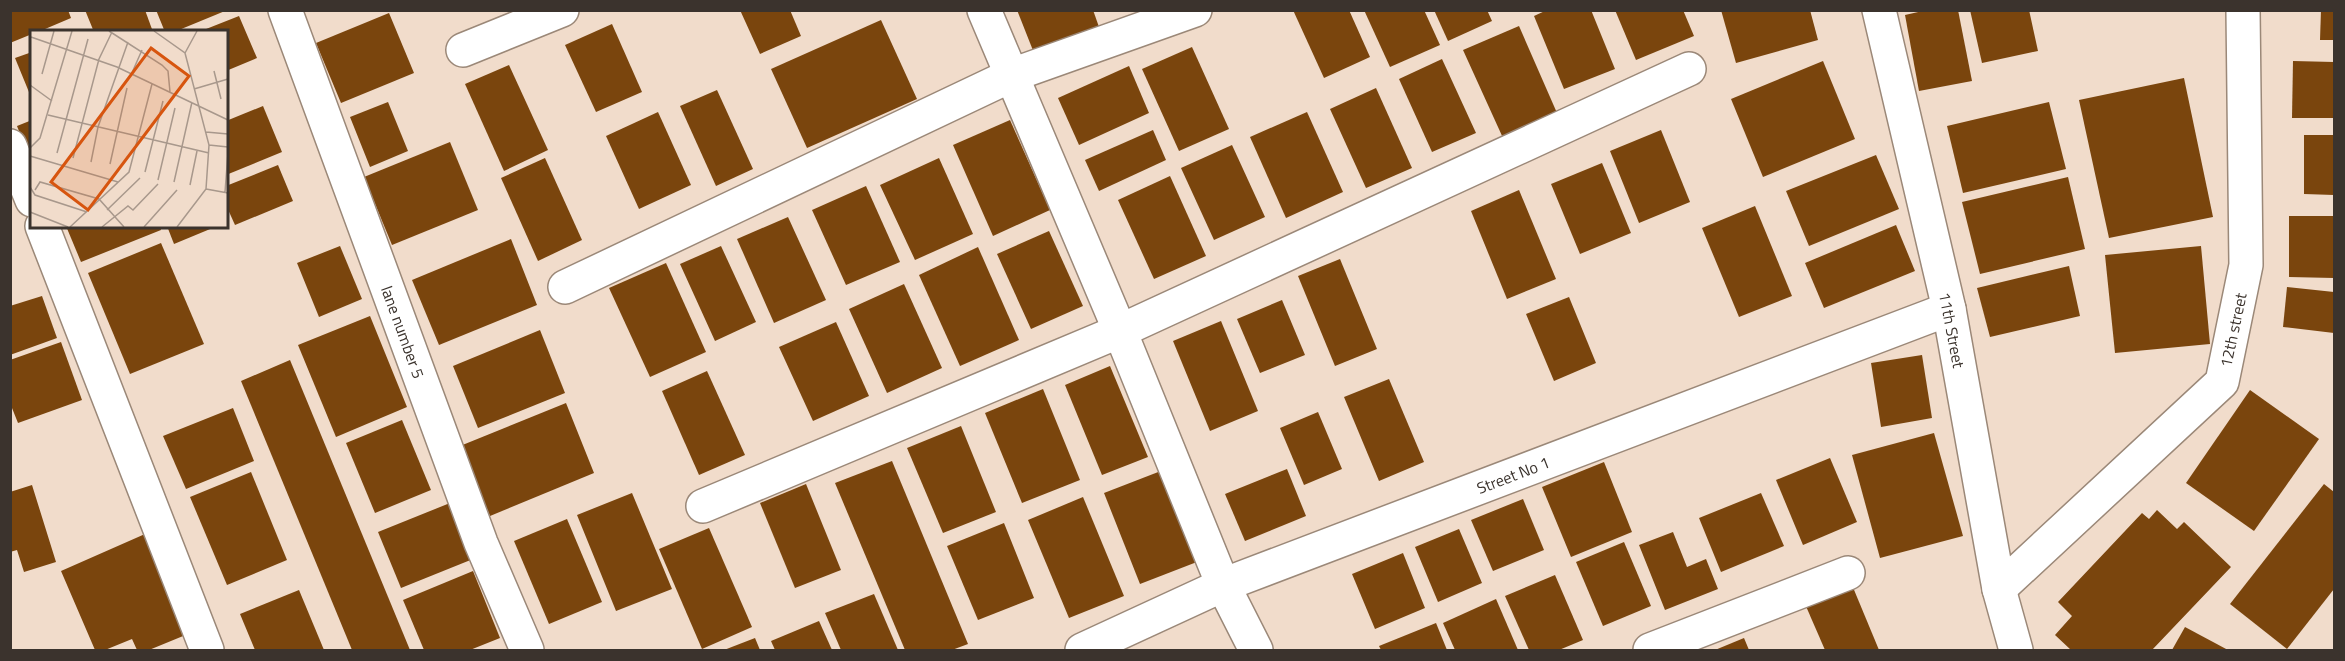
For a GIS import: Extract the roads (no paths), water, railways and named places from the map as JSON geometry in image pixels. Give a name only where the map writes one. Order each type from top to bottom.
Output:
[{"type":"street","name":"lane number 5","points":[[285,10],[481,543],[527,651]]},
{"type":"street","points":[[463,50],[562,10]]},
{"type":"street","points":[[984,10],[1120,331],[1223,585],[1256,651]]},
{"type":"street","points":[[565,287],[1012,75],[1195,10]]},
{"type":"street","name":"11th Street","points":[[1879,10],[1949,309],[1999,589],[2016,651]]},
{"type":"street","name":"12th street","points":[[1999,589],[2222,382],[2246,265],[2243,10]]},
{"type":"street","points":[[703,506],[1120,331],[1689,69]]},
{"type":"street","points":[[10,146],[30,195]]},
{"type":"street","points":[[43,228],[207,651]]},
{"type":"street","name":"Street No 1","points":[[1082,651],[1223,585],[1949,309]]},
{"type":"street","points":[[1650,651],[1848,573]]}]
